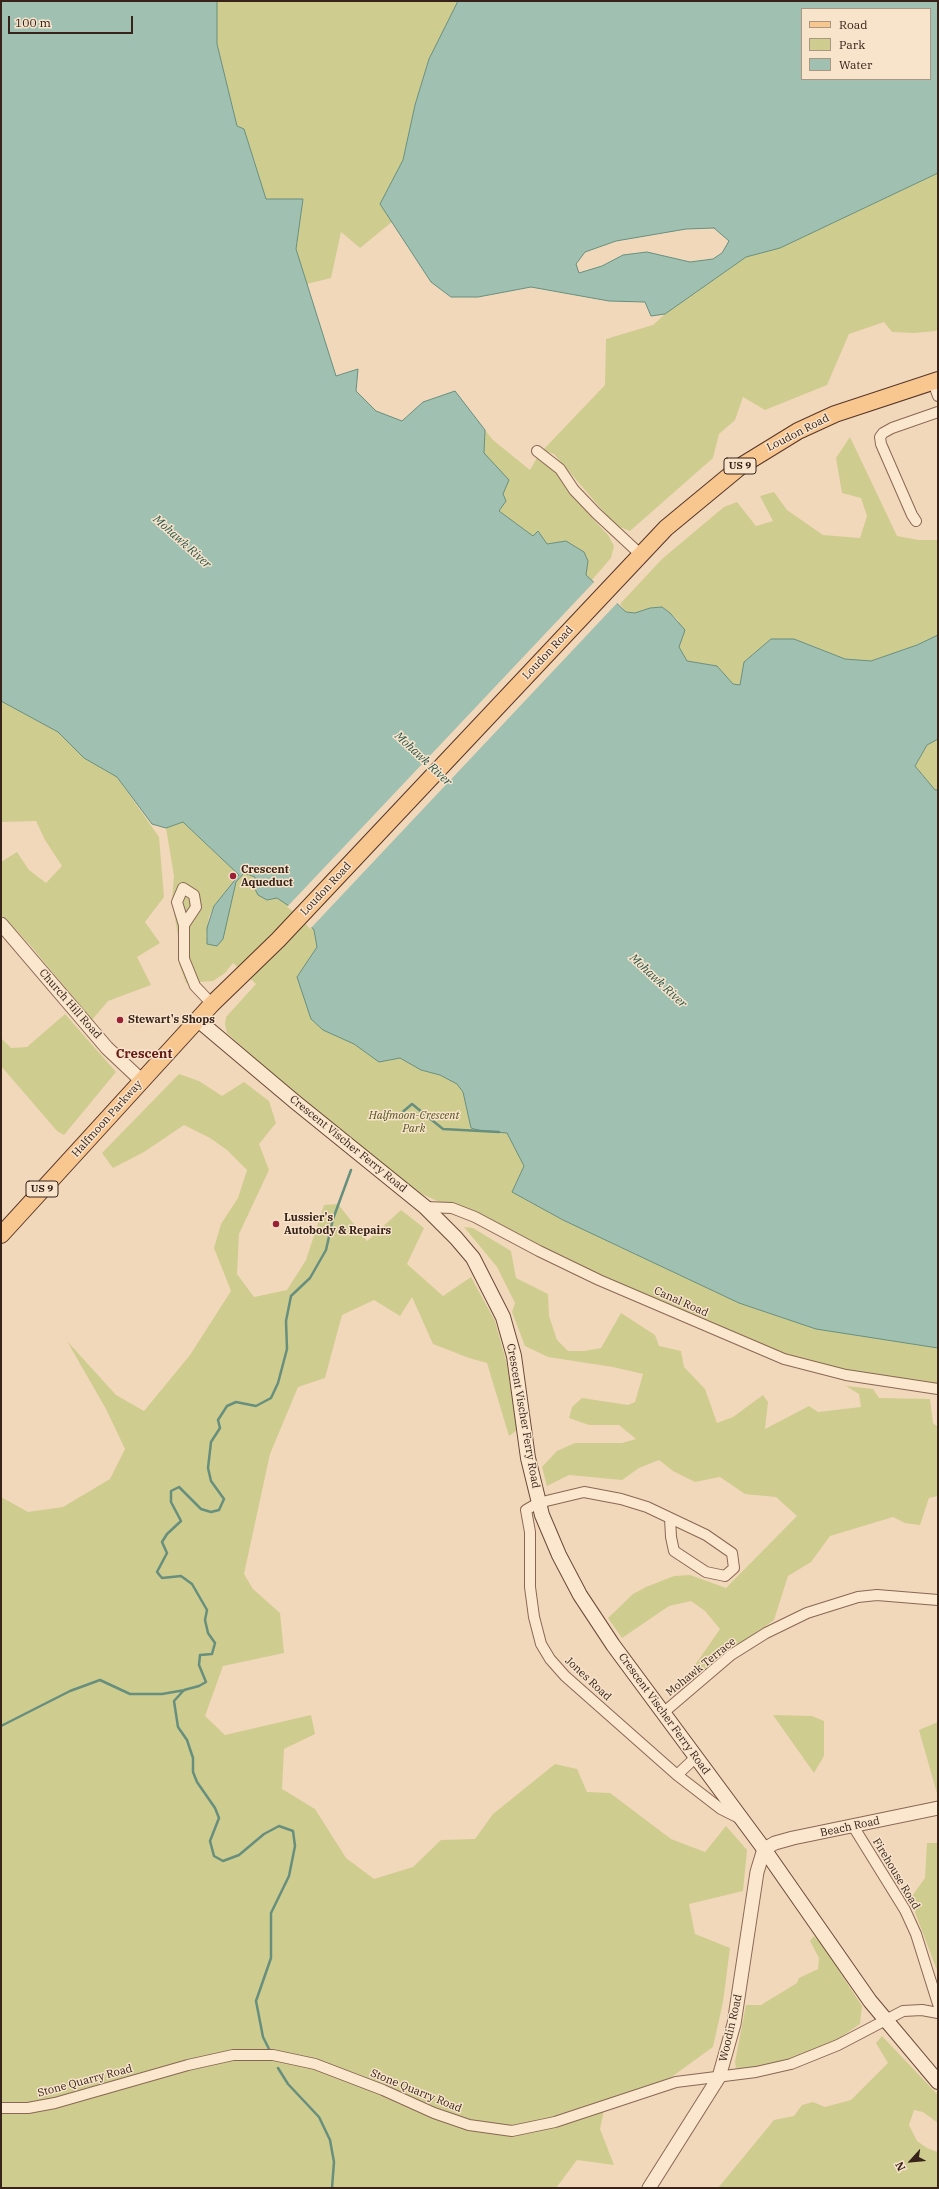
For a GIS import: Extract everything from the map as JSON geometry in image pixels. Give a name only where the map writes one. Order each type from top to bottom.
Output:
[{"type":"main road","name":"Loudon Road","points":[[212,1004],[278,940],[640,554],[666,528],[713,487],[756,455],[836,414],[936,386]]},
{"type":"main road","name":"Halfmoon Parkway","points":[[1,1235],[212,1004]]},
{"type":"main road","name":"Crescent Vischer Ferry Road","points":[[198,1020],[425,1207],[473,1258],[503,1317],[514,1356],[528,1458],[538,1502],[559,1555],[580,1594],[613,1645],[764,1849],[885,2020],[938,2082]]},
{"type":"street","points":[[916,521],[887,458],[880,437],[882,433],[892,428],[938,412]]},
{"type":"street","points":[[537,451],[560,469],[574,490],[640,554]]},
{"type":"street","name":"Church Hill Road","points":[[1,924],[107,1048],[142,1081]]},
{"type":"street","points":[[184,925],[184,959],[195,986],[212,1004]]},
{"type":"street","name":"Canal Road","points":[[425,1207],[452,1208],[475,1217],[539,1251],[599,1280],[784,1359],[846,1375],[938,1389]]},
{"type":"street","points":[[538,1502],[584,1492],[621,1499],[647,1507],[706,1535],[732,1554],[734,1568],[725,1576],[706,1572],[674,1551],[671,1537],[670,1518]]},
{"type":"street","name":"Jones Road","points":[[538,1502],[526,1510],[530,1532],[530,1587],[541,1644],[550,1659],[565,1676],[677,1775],[721,1809],[741,1819]]},
{"type":"street","name":"Mohawk Terrace","points":[[663,1713],[731,1656],[766,1633],[807,1613],[858,1597],[877,1595],[938,1600]]},
{"type":"street","points":[[677,1775],[696,1758]]},
{"type":"street","name":"Beach Road","points":[[764,1849],[775,1843],[938,1808]]},
{"type":"street","name":"Firehouse Road","points":[[853,1826],[905,1910],[916,1934],[938,2004]]},
{"type":"street","name":"Woodin Road","points":[[649,2188],[719,2077],[734,2024],[757,1872],[764,1849]]},
{"type":"street","points":[[885,2020],[903,2011],[922,2010],[938,2013]]},
{"type":"street","name":"Stone Quarry Road","points":[[1,2108],[28,2108],[55,2103],[188,2065],[233,2056],[274,2055],[315,2064],[383,2090],[434,2113],[469,2125],[512,2131],[555,2122],[676,2082],[756,2072],[791,2064],[838,2045],[885,2020]]},
{"type":"green space","points":[[217,1],[458,1],[429,59],[415,105],[403,160],[380,204],[393,221],[360,248],[341,232],[331,278],[307,284],[296,249],[303,200],[266,199],[244,129],[237,126],[217,44]]},
{"type":"green space","points":[[938,173],[938,328],[936,331],[914,333],[892,332],[884,322],[849,334],[827,385],[765,410],[743,397],[735,420],[719,434],[713,458],[630,531],[615,525],[554,454],[543,450],[605,385],[606,339],[653,325],[665,314],[746,257],[780,248]]},
{"type":"green space","points":[[485,430],[493,440],[530,470],[538,456],[551,466],[585,510],[608,535],[614,546],[611,558],[591,581],[586,575],[588,561],[584,552],[566,541],[547,544],[538,531],[533,536],[499,511],[506,501],[484,453]]},
{"type":"green space","points":[[850,437],[897,536],[918,540],[938,540],[938,635],[917,645],[871,661],[845,659],[794,639],[771,639],[744,662],[740,685],[733,684],[717,666],[687,661],[679,647],[679,621],[662,607],[650,608],[635,613],[626,612],[620,604],[662,559],[724,507],[737,502],[756,526],[773,521],[760,496],[774,492],[787,510],[823,535],[860,538],[867,516],[861,498],[842,493],[836,458]]},
{"type":"green space","points":[[1,701],[58,732],[84,758],[117,777],[159,837],[164,897],[145,922],[160,943],[137,957],[151,985],[108,1001],[92,1020],[30,945],[1,914],[1,862],[17,852],[29,870],[46,883],[62,866],[45,840],[36,821],[1,822]]},
{"type":"green space","points":[[938,739],[938,790],[935,790],[915,766],[927,745]]},
{"type":"green space","name":"Halfmoon-Crescent Park","points":[[183,822],[239,875],[214,906],[209,917],[206,938],[232,896],[236,882],[244,873],[255,877],[254,887],[267,900],[277,898],[298,912],[314,930],[317,947],[297,977],[311,1019],[323,1030],[354,1044],[379,1062],[400,1058],[421,1070],[440,1075],[457,1084],[463,1092],[471,1128],[482,1131],[507,1133],[524,1166],[512,1192],[563,1220],[739,1303],[816,1329],[938,1348],[938,1388],[784,1359],[422,1194],[387,1168],[292,1092],[227,1033],[225,1024],[226,1017],[256,984],[233,963],[225,973],[213,981],[186,983],[179,964],[178,936],[172,901],[174,876],[166,828]]},
{"type":"green space","points":[[65,1014],[116,1072],[64,1135],[57,1131],[1,1066],[1,1038],[11,1048],[27,1047]]},
{"type":"green space","points":[[179,1074],[199,1081],[222,1096],[244,1082],[269,1101],[276,1123],[259,1144],[269,1170],[239,1234],[237,1274],[254,1297],[287,1290],[306,1260],[324,1205],[338,1204],[367,1241],[401,1210],[424,1228],[407,1264],[443,1296],[471,1277],[495,1321],[507,1364],[517,1430],[509,1436],[487,1363],[469,1358],[433,1344],[412,1297],[400,1316],[374,1300],[342,1315],[325,1378],[298,1387],[270,1454],[244,1574],[253,1589],[280,1613],[284,1653],[223,1666],[205,1716],[225,1735],[311,1715],[315,1734],[284,1749],[282,1789],[315,1809],[346,1858],[374,1879],[413,1867],[441,1840],[475,1839],[493,1814],[555,1764],[577,1769],[587,1792],[610,1793],[671,1839],[705,1852],[726,1826],[747,1850],[743,1891],[689,1904],[695,1934],[730,1948],[723,2002],[713,2047],[670,2078],[605,2106],[600,2129],[614,2165],[577,2160],[556,2188],[1,2188],[1,1497],[28,1512],[63,1507],[110,1479],[125,1449],[106,1409],[67,1341],[116,1395],[144,1411],[190,1355],[231,1291],[214,1248],[221,1224],[238,1198],[247,1170],[227,1150],[210,1138],[184,1125],[144,1152],[113,1168],[102,1153]]},
{"type":"green space","points":[[464,1227],[473,1228],[511,1251],[516,1278],[548,1294],[549,1316],[557,1340],[568,1351],[584,1351],[601,1348],[621,1313],[655,1335],[659,1346],[681,1351],[684,1367],[705,1389],[717,1423],[733,1417],[763,1395],[768,1402],[765,1429],[809,1406],[818,1412],[861,1407],[859,1394],[846,1386],[873,1389],[879,1398],[930,1399],[933,1423],[938,1427],[938,1496],[929,1498],[920,1525],[905,1523],[893,1517],[830,1536],[811,1562],[788,1576],[774,1620],[702,1671],[693,1668],[720,1629],[705,1611],[691,1601],[669,1606],[622,1638],[608,1618],[633,1594],[674,1576],[690,1575],[726,1588],[797,1516],[776,1497],[745,1494],[720,1477],[695,1482],[673,1471],[659,1460],[639,1468],[622,1480],[569,1475],[547,1486],[542,1467],[557,1451],[575,1443],[622,1443],[636,1439],[619,1425],[589,1425],[569,1418],[572,1407],[582,1398],[628,1405],[635,1402],[643,1374],[613,1367],[548,1357],[525,1346],[512,1312],[515,1303],[497,1267]]},
{"type":"green space","points":[[773,1715],[812,1716],[824,1721],[824,1756],[814,1773]]},
{"type":"green space","points":[[938,1722],[938,1797],[919,1730]]},
{"type":"green space","points":[[927,1843],[938,1843],[938,1973],[910,1899],[925,1878]]},
{"type":"green space","points":[[814,1936],[821,1943],[862,2006],[860,2024],[838,2039],[802,2055],[768,2067],[736,2068],[735,2062],[746,2005],[761,2005],[797,1983],[799,1978],[818,1969],[819,1958],[810,1941]]},
{"type":"green space","points":[[882,2036],[938,2095],[938,2123],[923,2112],[914,2110],[909,2125],[917,2141],[927,2148],[938,2152],[938,2188],[718,2188],[774,2120],[794,2116],[802,2105],[813,2102],[825,2107],[851,2100],[888,2063],[876,2043]]},
{"type":"water","name":"Mohawk River","points":[[1,1],[217,1],[217,44],[237,126],[244,129],[266,199],[303,199],[296,249],[336,376],[358,369],[356,391],[376,411],[402,421],[423,402],[455,391],[485,430],[484,453],[509,480],[503,494],[506,501],[499,511],[533,536],[538,531],[547,544],[566,541],[584,552],[588,561],[586,575],[626,612],[635,613],[650,608],[662,607],[670,613],[685,630],[679,647],[687,661],[717,666],[733,684],[740,685],[744,662],[771,639],[794,639],[845,659],[871,661],[917,645],[938,635],[938,739],[927,745],[915,766],[935,790],[938,790],[938,1348],[816,1329],[739,1303],[563,1220],[512,1192],[524,1166],[507,1133],[482,1131],[471,1128],[463,1092],[457,1084],[440,1075],[421,1070],[400,1058],[379,1062],[354,1044],[323,1030],[311,1019],[297,977],[317,947],[314,930],[298,912],[277,898],[267,900],[258,895],[254,887],[255,877],[244,873],[236,882],[223,939],[217,946],[207,944],[207,928],[214,906],[239,875],[183,822],[166,828],[152,824],[117,777],[84,758],[58,732],[1,701]]},
{"type":"water","points":[[458,1],[938,1],[938,173],[780,248],[746,257],[665,314],[651,316],[645,302],[609,301],[531,287],[478,297],[451,297],[431,282],[380,204],[403,160],[415,105],[429,59]],"holes":[[[714,228],[729,241],[722,253],[713,259],[690,262],[647,252],[623,255],[602,266],[579,273],[576,264],[585,252],[616,241],[686,229]]]},
{"type":"pier","points":[[595,581],[619,601],[310,929],[297,914],[287,907]]},
{"type":"waterway","points":[[399,1115],[412,1104],[443,1129],[499,1132]]},
{"type":"waterway","points":[[269,2049],[263,2037],[256,2001],[271,1958],[271,1913],[289,1876],[295,1846],[293,1831],[279,1826],[264,1834],[239,1855],[223,1861],[214,1856],[210,1841],[219,1818],[215,1808],[197,1782],[193,1772],[193,1758],[187,1740],[178,1727],[174,1701],[184,1690],[199,1686],[206,1682],[199,1665],[200,1655],[212,1654],[215,1643],[208,1633],[205,1620],[207,1610],[192,1584],[181,1576],[162,1578],[157,1572],[167,1553],[162,1542],[167,1534],[181,1521],[171,1502],[171,1491],[179,1487],[201,1509],[211,1512],[219,1510],[224,1499],[211,1481],[208,1468],[211,1442],[220,1428],[218,1420],[227,1406],[236,1402],[256,1406],[271,1398],[278,1383],[287,1349],[286,1321],[291,1296],[310,1278],[326,1250],[333,1219],[351,1170]]},
{"type":"waterway","points":[[1,1726],[70,1691],[100,1680],[130,1694],[162,1694],[185,1690]]},
{"type":"waterway","points":[[278,2068],[288,2084],[319,2117],[330,2140],[334,2162],[332,2188]]},
{"type":"place","name":"Crescent Aqueduct","points":[[233,876]]},
{"type":"place","name":"Stewart's Shops","points":[[120,1020]]},
{"type":"place","name":"Lussier's Autobody & Repairs","points":[[276,1224]]},
{"type":"district","name":"Crescent","points":[[144,1054]]}]
